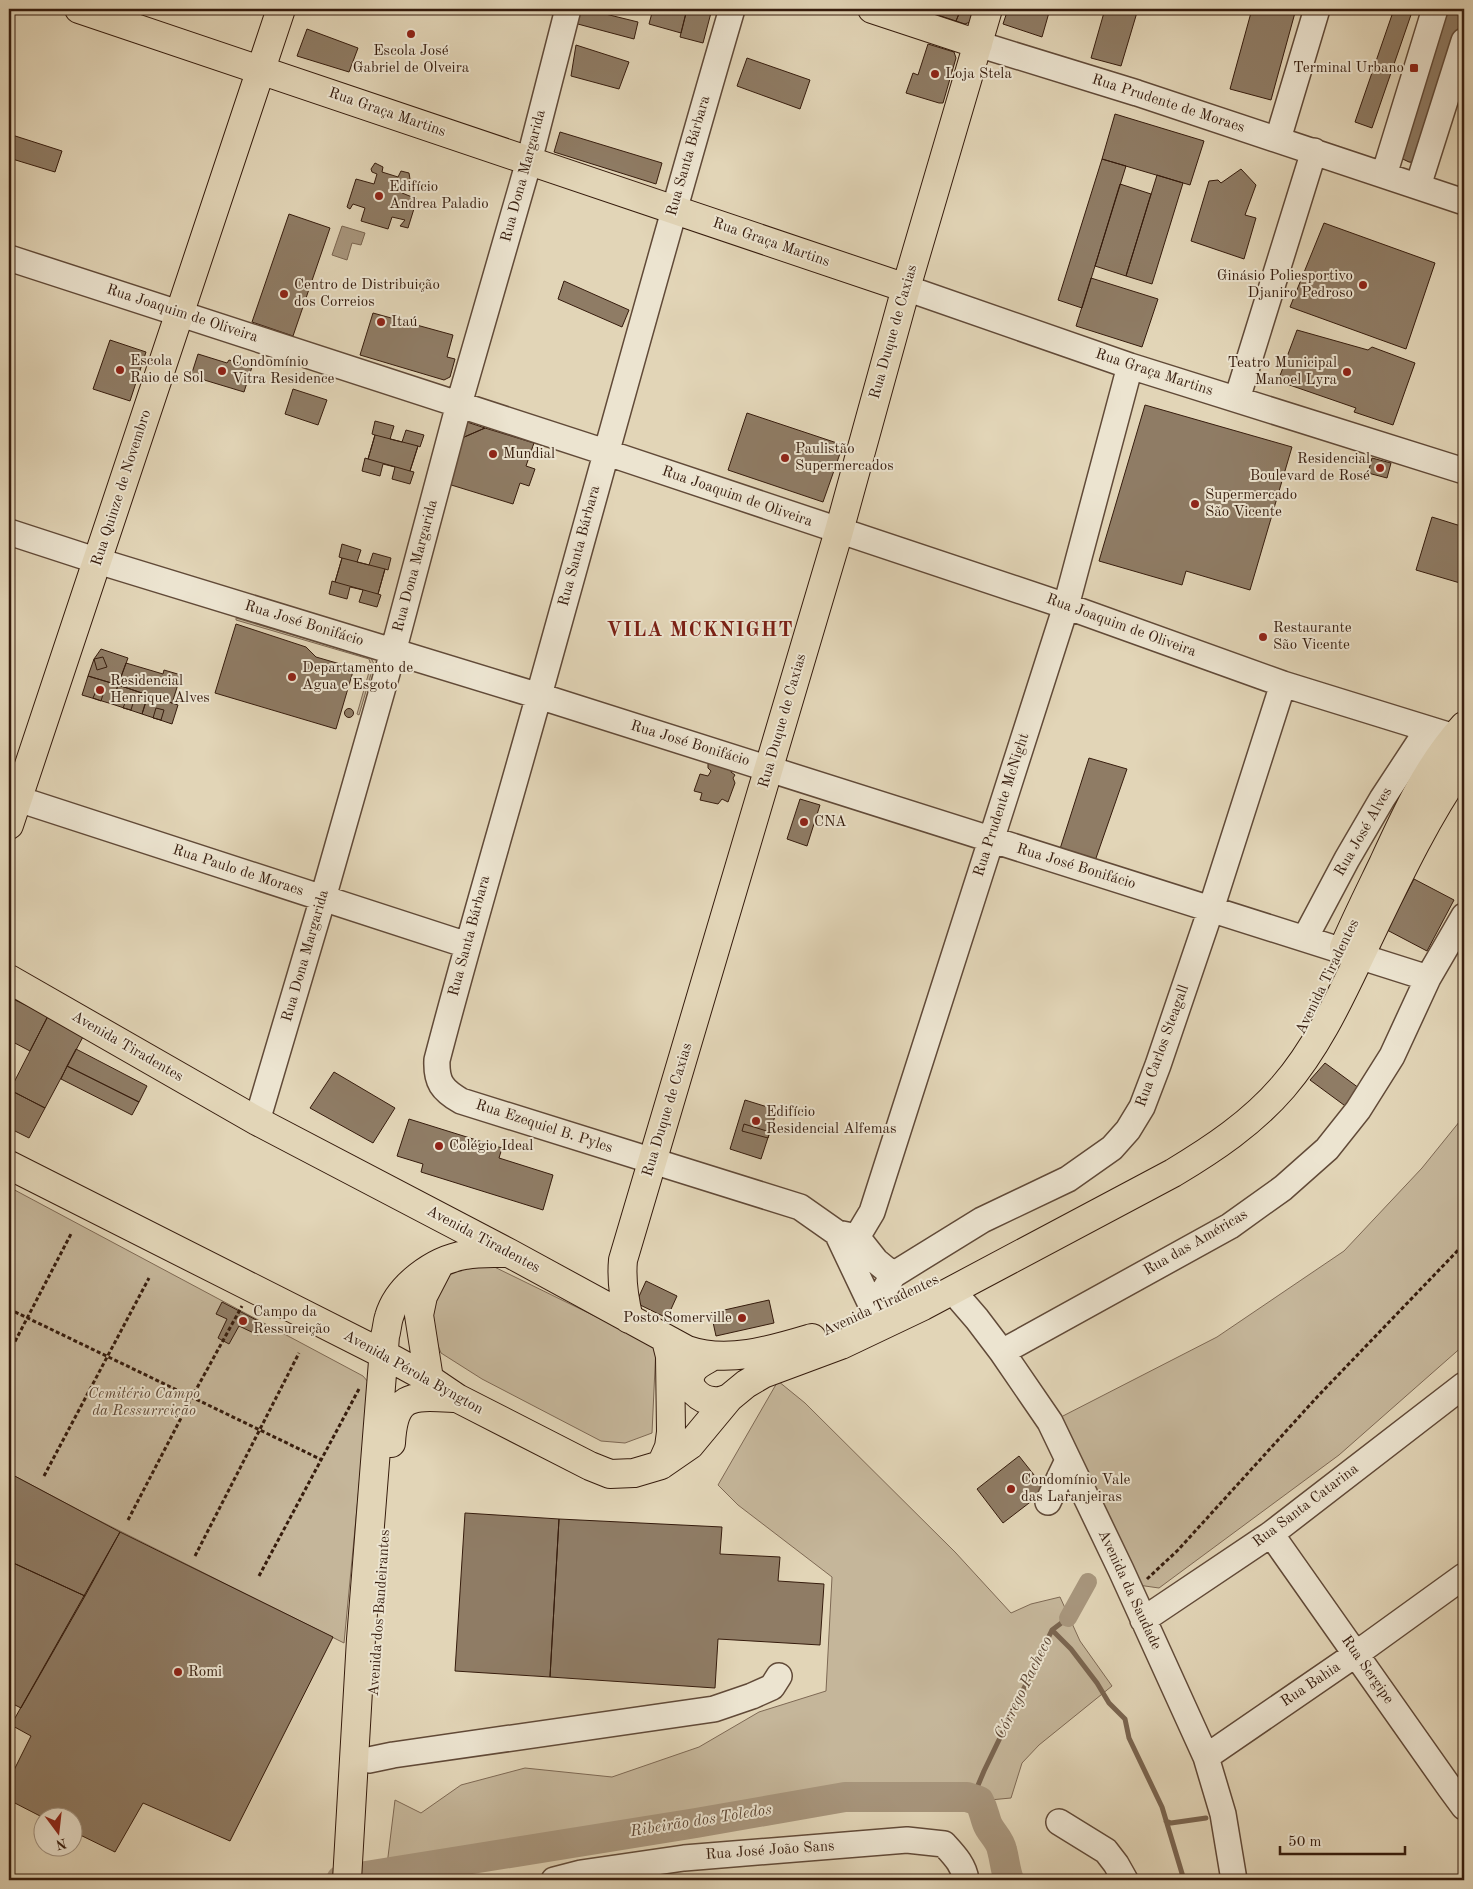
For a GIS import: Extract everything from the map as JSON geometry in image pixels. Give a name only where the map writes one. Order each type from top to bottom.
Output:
[{"type":"main road","name":"Rua Graça Martins","points":[[79,9],[906,288]]},
{"type":"main road","name":"Rua Quinze de Novembro","points":[[9,825],[13,798],[98,561],[281,9]]},
{"type":"main road","name":"Rua Prudente de Moraes","points":[[872,9],[978,44]]},
{"type":"main road","name":"Rua Duque de Caxias","points":[[629,1319],[622,1277],[623,1260],[839,531],[906,288],[988,9]]},
{"type":"main road","name":"Avenida Tiradentes","points":[[661,1465],[690,1445],[729,1398],[762,1374],[841,1345],[934,1294],[1173,1173],[1232,1135],[1258,1112],[1284,1086],[1324,1028],[1351,953],[1404,819],[1429,774],[1461,734]]},
{"type":"main road","name":"Avenida Tiradentes","points":[[1351,953],[1423,828],[1464,763]]},
{"type":"main road","name":"Avenida Tiradentes","points":[[9,978],[257,1122],[509,1253],[666,1340],[699,1354],[713,1356],[743,1354],[777,1348],[838,1329],[875,1312],[934,1294]]},
{"type":"main road","name":"Avenida Pérola Byngton","points":[[9,1165],[385,1355],[429,1379],[457,1398],[590,1466],[610,1474],[634,1473],[661,1465]]},
{"type":"main road","name":"Avenida dos Bandeirantes","points":[[361,1880],[355,1853],[360,1639],[385,1355],[385,1336],[390,1315],[403,1292],[427,1269],[464,1255],[509,1253]]},
{"type":"main road","points":[[429,1379],[420,1315],[424,1296],[440,1263]]},
{"type":"main road","points":[[661,1465],[669,1447],[671,1432],[670,1356],[666,1340]]},
{"type":"main road","points":[[713,1356],[699,1364],[691,1373],[690,1381],[696,1393],[704,1399],[715,1402],[729,1398]]},
{"type":"main road","name":"Avenida dos Bandeirantes","points":[[347,1880],[355,1853],[369,1760],[392,1423],[396,1412],[404,1403],[415,1398],[457,1398]]},
{"type":"street","name":"Rua Dona Margarida","points":[[257,1122],[393,652],[459,404],[529,161],[568,9]]},
{"type":"street","name":"Rua Santa Bárbara","points":[[440,1085],[436,1072],[437,1060],[467,944],[539,696],[673,210],[732,9]]},
{"type":"street","points":[[1278,139],[1317,9]]},
{"type":"street","points":[[1384,175],[1435,9]]},
{"type":"street","points":[[1418,186],[1464,41]]},
{"type":"street","name":"Rua Prudente de Moraes","points":[[978,44],[1137,93],[1464,202]]},
{"type":"street","points":[[1237,400],[1314,151]]},
{"type":"street","name":"Rua Joaquim de Oliveira","points":[[9,258],[605,452],[1066,606],[1283,684],[1428,729],[1461,734]]},
{"type":"street","name":"Rua Graça Martins","points":[[906,288],[1130,366],[1464,471]]},
{"type":"street","name":"Rua Prudente McNight","points":[[847,1235],[872,1212],[1066,606],[1130,366]]},
{"type":"street","name":"Rua José Bonifácio","points":[[9,532],[539,696],[1428,978]]},
{"type":"street","name":"Rua Carlos Steagall","points":[[875,1312],[880,1298],[893,1275],[982,1220],[1068,1179],[1112,1148],[1128,1130],[1142,1107],[1154,1074],[1283,684]]},
{"type":"street","name":"Rua José Alves","points":[[1305,938],[1347,859],[1382,799],[1428,729]]},
{"type":"street","name":"Rua Paulo de Moraes","points":[[13,798],[467,944]]},
{"type":"street","name":"Rua das Américas","points":[[1002,1352],[1230,1226],[1283,1188],[1327,1149],[1358,1110],[1392,1056],[1428,978],[1464,916]]},
{"type":"street","name":"Rua Ezequiel B. Pyles","points":[[440,1085],[449,1094],[461,1101],[800,1207],[847,1235]]},
{"type":"street","points":[[847,1235],[893,1275]]},
{"type":"street","points":[[847,1235],[875,1312]]},
{"type":"street","points":[[934,1294],[945,1309],[977,1319]]},
{"type":"street","name":"Avenida da Saudade","points":[[934,1294],[977,1319],[1050,1422],[1206,1757],[1223,1814],[1234,1880]]},
{"type":"street","name":"Rua Santa Catarina","points":[[1143,1620],[1271,1534],[1464,1385]]},
{"type":"street","points":[[1048,1502],[1068,1460]]},
{"type":"street","name":"Rua Sergipe","points":[[1271,1534],[1356,1654],[1459,1791]]},
{"type":"street","name":"Rua Bahia","points":[[1206,1757],[1356,1654],[1464,1576]]},
{"type":"street","points":[[369,1760],[714,1709],[752,1696],[772,1686],[779,1676]]},
{"type":"street","points":[[1059,1822],[1106,1851],[1125,1880]]},
{"type":"street","name":"Rua José João Sans","points":[[554,1880],[581,1873],[684,1858],[907,1840],[944,1844],[959,1860],[966,1880]]},
{"type":"path","points":[[9,1212],[12,1205]]},
{"type":"path","points":[[9,1353],[72,1232]]},
{"type":"path","points":[[1131,1593],[1178,1550],[1318,1396],[1464,1244]]},
{"type":"path","points":[[44,1476],[149,1278]]},
{"type":"path","points":[[128,1520],[242,1305]]},
{"type":"path","points":[[9,1309],[320,1459]]},
{"type":"path","points":[[194,1556],[298,1353]]},
{"type":"path","points":[[259,1576],[362,1383]]},
{"type":"green space","points":[[236,618],[371,658],[374,664],[359,715],[357,714],[371,665],[369,659],[236,620]]},
{"type":"green space","points":[[1464,1116],[1464,1345],[1339,1455],[1159,1588],[1138,1585],[1059,1418],[1217,1337],[1344,1251],[1422,1168]]},
{"type":"green space","name":"Cemitério Campo da Ressurreição","points":[[9,1187],[363,1376],[369,1383],[344,1643],[90,1516],[9,1473]]},
{"type":"green space","points":[[476,1258],[656,1346],[652,1433],[625,1443],[601,1441],[482,1379],[441,1353],[430,1325],[432,1293],[454,1269]]},
{"type":"green space","points":[[778,1381],[805,1403],[955,1552],[1011,1613],[1031,1604],[1060,1597],[1080,1641],[1112,1686],[1039,1745],[1022,1763],[1011,1798],[979,1801],[967,1797],[845,1797],[386,1873],[395,1800],[421,1813],[461,1785],[525,1768],[612,1777],[699,1747],[759,1712],[826,1691],[832,1577],[738,1505],[718,1485]]},
{"type":"green space","points":[[87,1878],[252,1879],[76,1880]]},
{"type":"shaded area","points":[[342,226],[365,233],[361,245],[352,243],[347,260],[332,255]]},
{"type":"building","points":[[578,9],[638,22],[634,39],[574,23]]},
{"type":"building","points":[[653,9],[687,9],[681,33],[649,24]]},
{"type":"building","points":[[687,9],[712,9],[703,43],[680,37]]},
{"type":"building","points":[[940,9],[961,9],[956,21],[938,15]]},
{"type":"building","points":[[961,9],[974,9],[970,22],[965,24],[956,21]]},
{"type":"building","points":[[1008,9],[1050,9],[1042,37],[1003,24]]},
{"type":"building","points":[[1105,9],[1138,9],[1121,66],[1091,58]]},
{"type":"building","points":[[1252,9],[1296,9],[1271,100],[1230,89]]},
{"type":"building","points":[[1394,9],[1413,9],[1372,128],[1355,122]]},
{"type":"building","points":[[1425,9],[1464,9],[1464,78],[1435,165],[1409,162],[1382,149]]},
{"type":"building","points":[[307,29],[358,48],[349,72],[297,56]]},
{"type":"building","name":"Loja Stela","points":[[928,44],[954,52],[956,58],[943,103],[906,93],[913,73],[918,75]]},
{"type":"building","points":[[576,45],[629,62],[619,89],[571,76]]},
{"type":"building","points":[[747,58],[810,80],[800,109],[737,86]]},
{"type":"building","points":[[1115,114],[1204,141],[1190,185],[1102,159]]},
{"type":"building","points":[[560,132],[662,163],[656,184],[554,152]]},
{"type":"building","points":[[9,134],[62,151],[55,172],[9,158]]},
{"type":"building","points":[[1102,159],[1126,166],[1082,308],[1058,300]]},
{"type":"building","name":"Edifício Andrea Paladio","points":[[375,163],[383,167],[382,172],[398,177],[401,171],[409,173],[410,179],[404,185],[402,193],[417,199],[408,228],[400,226],[405,220],[392,217],[388,229],[361,221],[365,208],[353,204],[350,209],[347,207],[356,179],[374,184],[377,174],[372,172],[371,169]]},
{"type":"building","points":[[1241,169],[1256,185],[1245,215],[1256,218],[1244,259],[1191,241],[1209,181],[1218,180],[1221,183]]},
{"type":"building","points":[[1157,175],[1183,183],[1152,284],[1126,276]]},
{"type":"building","points":[[1120,184],[1151,194],[1126,276],[1095,266]]},
{"type":"building","name":"Centro de Distribuição dos Correios","points":[[289,214],[330,228],[293,336],[252,322]]},
{"type":"building","name":"Ginásio Poliesportivo Djaniro Pedroso","points":[[1324,223],[1435,263],[1406,349],[1290,307]]},
{"type":"building","points":[[1091,278],[1158,299],[1142,347],[1076,326]]},
{"type":"building","points":[[564,281],[629,310],[622,327],[558,299]]},
{"type":"building","points":[[373,313],[453,335],[447,357],[455,359],[450,377],[444,380],[360,355]]},
{"type":"building","name":"Teatro Municipal Manoel Lyra","points":[[1297,330],[1368,350],[1372,347],[1415,363],[1393,425],[1354,412],[1356,408],[1278,381]]},
{"type":"building","name":"Escola Raio de Sol","points":[[110,340],[146,352],[130,401],[93,389]]},
{"type":"building","name":"Condomínio Vitra Residence","points":[[198,354],[227,363],[229,360],[252,367],[244,392],[191,376]]},
{"type":"building","points":[[293,389],[327,400],[318,425],[285,414]]},
{"type":"building","name":"Supermercado São Vicente","points":[[1145,405],[1292,447],[1250,590],[1186,571],[1182,585],[1099,561]]},
{"type":"building","name":"Paulistão Supermercados","points":[[747,413],[843,445],[823,502],[728,470]]},
{"type":"building","points":[[375,421],[394,426],[390,439],[402,442],[406,430],[424,435],[420,447],[418,446],[410,471],[414,472],[410,484],[392,479],[395,467],[383,464],[380,476],[362,471],[365,458],[368,459],[375,435],[372,434]]},
{"type":"building","points":[[467,422],[485,428],[462,438]]},
{"type":"building","name":"Mundial","points":[[485,428],[534,443],[526,466],[535,469],[529,486],[520,483],[513,504],[448,484],[462,438]]},
{"type":"building","points":[[375,435],[418,446],[410,471],[368,459]]},
{"type":"building","name":"Residencial Boulevard de Rosé","points":[[1372,458],[1391,463],[1387,478],[1368,473]]},
{"type":"building","points":[[1432,517],[1464,527],[1464,574],[1460,583],[1416,570]]},
{"type":"building","points":[[342,544],[361,550],[357,562],[369,565],[373,553],[391,558],[388,570],[385,569],[378,594],[381,595],[377,607],[359,602],[363,590],[350,587],[347,599],[329,594],[332,581],[335,582],[342,558],[339,557]]},
{"type":"building","points":[[342,558],[385,569],[378,594],[335,582]]},
{"type":"building","points":[[236,624],[306,647],[316,657],[354,668],[336,729],[215,693]]},
{"type":"building","points":[[101,649],[128,658],[118,685],[88,676],[94,659]]},
{"type":"building","points":[[103,657],[107,667],[97,670],[94,659]]},
{"type":"building","points":[[126,663],[163,674],[164,670],[181,675],[172,703],[118,685]]},
{"type":"building","name":"Residencial Henrique Alves","points":[[88,676],[118,685],[112,704],[82,695]]},
{"type":"building","points":[[118,685],[148,695],[142,714],[112,704]]},
{"type":"building","points":[[97,689],[104,691],[101,701],[93,698]]},
{"type":"building","points":[[148,695],[178,705],[172,724],[142,714]]},
{"type":"building","points":[[127,698],[134,700],[131,710],[123,708]]},
{"type":"building","points":[[156,708],[164,710],[161,720],[153,718]]},
{"type":"building","points":[[349,708],[354,713],[349,718],[344,713]]},
{"type":"building","points":[[1089,758],[1127,769],[1095,861],[1059,852]]},
{"type":"building","points":[[710,761],[733,768],[731,772],[735,775],[733,778],[735,783],[728,802],[722,799],[718,804],[700,800],[702,793],[694,791],[700,774],[708,776],[711,771],[708,768]]},
{"type":"building","name":"CNA","points":[[800,799],[820,805],[807,846],[787,839]]},
{"type":"building","points":[[1414,879],[1454,900],[1427,951],[1387,930]]},
{"type":"building","points":[[9,997],[48,1016],[30,1051],[9,1040]]},
{"type":"building","points":[[48,1016],[84,1035],[45,1108],[10,1090]]},
{"type":"building","points":[[76,1049],[147,1086],[139,1102],[67,1066]]},
{"type":"building","points":[[1325,1063],[1363,1091],[1348,1108],[1310,1080]]},
{"type":"building","points":[[67,1066],[139,1102],[132,1115],[61,1079]]},
{"type":"building","points":[[334,1072],[395,1108],[373,1143],[310,1108]]},
{"type":"building","points":[[10,1090],[45,1108],[29,1138],[9,1128]]},
{"type":"building","name":"Edifício Residencial Alfemas","points":[[745,1100],[777,1110],[761,1159],[730,1149]]},
{"type":"building","points":[[409,1119],[502,1148],[499,1158],[553,1175],[543,1210],[421,1172],[423,1164],[397,1156]]},
{"type":"building","points":[[744,1124],[770,1132],[768,1138],[742,1131]]},
{"type":"building","points":[[646,1281],[677,1296],[667,1318],[636,1303]]},
{"type":"building","name":"Posto Somerville","points":[[769,1300],[774,1323],[716,1336],[711,1313]]},
{"type":"building","name":"Campo da Ressureição","points":[[222,1302],[264,1324],[258,1335],[239,1326],[229,1344],[218,1338],[227,1319],[216,1314]]},
{"type":"building","name":"Condomínio Vale das Laranjeiras","points":[[1019,1456],[1046,1490],[1003,1523],[977,1489]]},
{"type":"building","points":[[9,1473],[120,1532],[85,1596],[9,1561]]},
{"type":"building","points":[[465,1513],[559,1519],[550,1677],[455,1671]]},
{"type":"building","points":[[559,1519],[722,1527],[720,1554],[780,1557],[778,1581],[824,1584],[820,1645],[718,1639],[715,1688],[550,1677]]},
{"type":"building","name":"Romi","points":[[120,1532],[333,1637],[230,1841],[143,1803],[115,1852],[82,1836],[82,1806],[32,1806],[32,1812],[9,1800],[9,1780],[31,1736],[11,1725]]},
{"type":"building","points":[[9,1561],[85,1596],[21,1708],[9,1702]]},
{"type":"waterway","name":"Córrego Pacheco","points":[[979,1801],[976,1790],[984,1771],[1052,1630],[1068,1618],[1088,1582]]},
{"type":"waterway","name":"Córrego Pacheco","points":[[1068,1618],[1088,1582]]},
{"type":"waterway","points":[[1052,1630],[1071,1649],[1097,1683],[1109,1703],[1125,1719],[1129,1738],[1162,1807],[1184,1880]]},
{"type":"waterway","name":"Ribeirão dos Toledos","points":[[341,1880],[845,1797],[967,1797],[979,1801],[988,1826],[1001,1846],[1009,1880]]},
{"type":"waterway","points":[[1166,1821],[1171,1823],[1206,1818]]},
{"type":"place","name":"Escola José Gabriel de Olveira","points":[[411,34]]},
{"type":"place","name":"Terminal Urbano","points":[[1414,68]]},
{"type":"place","name":"Loja Stela","points":[[935,74]]},
{"type":"place","name":"Edifício Andrea Paladio","points":[[379,196]]},
{"type":"place","name":"Ginásio Poliesportivo Djaniro Pedroso","points":[[1363,285]]},
{"type":"place","name":"Centro de Distribuição dos Correios","points":[[284,294]]},
{"type":"place","name":"Itaú","points":[[381,322]]},
{"type":"place","name":"Escola Raio de Sol","points":[[120,370]]},
{"type":"place","name":"Condomínio Vitra Residence","points":[[222,371]]},
{"type":"place","name":"Teatro Municipal Manoel Lyra","points":[[1347,372]]},
{"type":"place","name":"Mundial","points":[[493,454]]},
{"type":"place","name":"Paulistão Supermercados","points":[[785,458]]},
{"type":"place","name":"Residencial Boulevard de Rosé","points":[[1380,468]]},
{"type":"place","name":"Supermercado São Vicente","points":[[1195,504]]},
{"type":"place","name":"Restaurante São Vicente","points":[[1263,637]]},
{"type":"place","name":"Departamento de Agua e Esgoto","points":[[292,677]]},
{"type":"place","name":"Residencial Henrique Alves","points":[[100,690]]},
{"type":"place","name":"CNA","points":[[804,822]]},
{"type":"place","name":"Edifício Residencial Alfemas","points":[[756,1121]]},
{"type":"place","name":"Colégio Ideal","points":[[439,1146]]},
{"type":"place","name":"Posto Somerville","points":[[742,1318]]},
{"type":"place","name":"Campo da Ressureição","points":[[243,1321]]},
{"type":"place","name":"Condomínio Vale das Laranjeiras","points":[[1011,1489]]},
{"type":"place","name":"Romi","points":[[178,1672]]},
{"type":"district","name":"VILA MCKNIGHT","points":[[700,631]]}]
